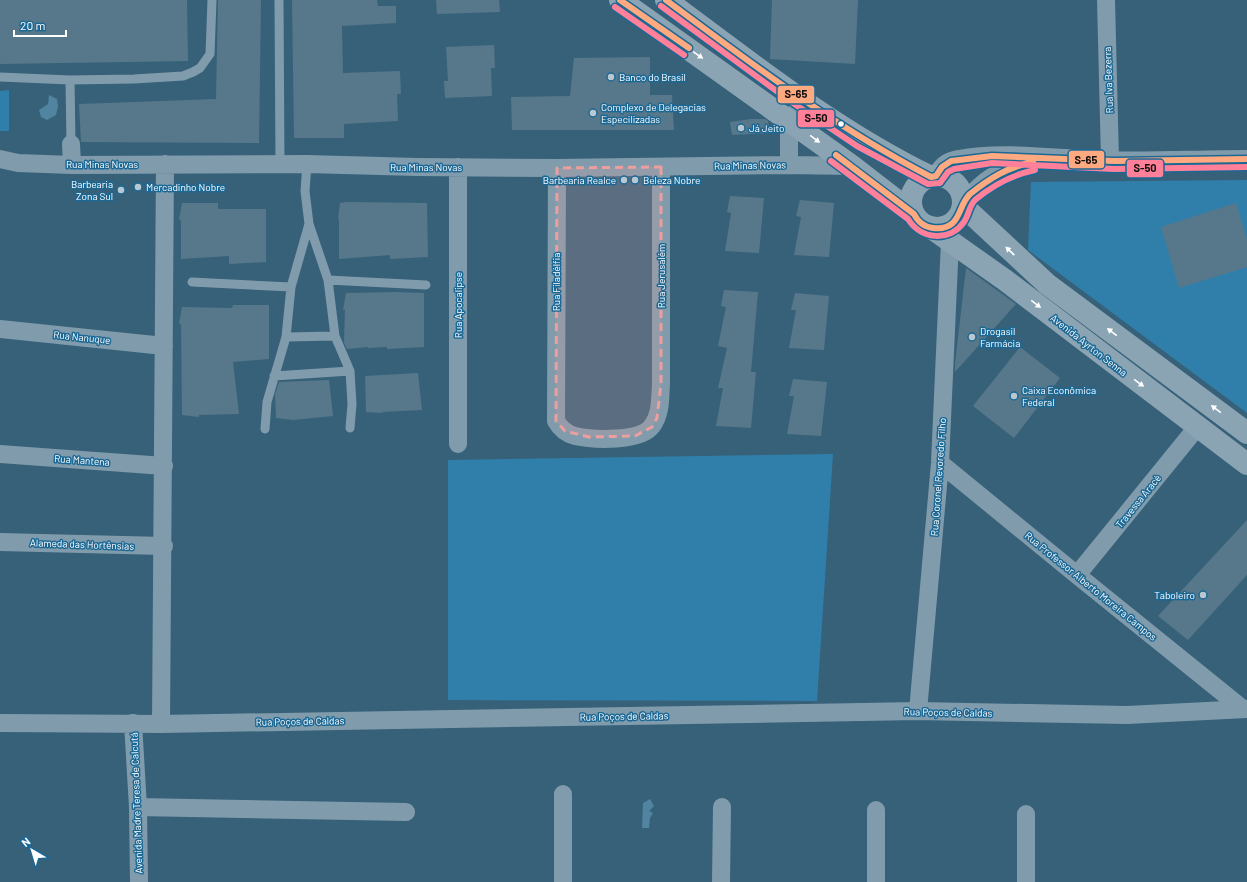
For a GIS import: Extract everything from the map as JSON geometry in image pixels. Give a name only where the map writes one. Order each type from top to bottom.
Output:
[{"type":"main road","name":"Avenida Ayrton Senna","points":[[620,0],[852,166],[922,221],[1005,280],[1247,464]]},
{"type":"main road","points":[[666,0],[804,100],[866,141],[906,164],[939,172],[958,187],[962,195],[963,205],[960,214],[951,224],[943,228],[922,221],[911,204],[912,194],[921,181],[939,172]]},
{"type":"main road","points":[[963,205],[1047,284],[1247,433]]},
{"type":"street","name":"Rua Iva Bezerra","points":[[1106,0],[1110,160]]},
{"type":"street","points":[[789,164],[789,121],[804,100]]},
{"type":"street","points":[[71,144],[72,165]]},
{"type":"street","points":[[939,172],[968,158],[997,156],[1110,160],[1247,159]]},
{"type":"street","points":[[963,205],[976,188],[1000,171],[1052,158]]},
{"type":"street","name":"Rua Minas Novas","points":[[0,159],[18,163],[72,165],[306,164],[557,168],[789,164],[852,166]]},
{"type":"street","points":[[162,724],[165,164]]},
{"type":"street","name":"Rua Apocalipse","points":[[458,167],[458,444]]},
{"type":"street","name":"Rua Jerusalém","points":[[556,396],[556,421],[565,432],[575,436],[622,438],[635,436],[652,427],[660,410],[661,167]]},
{"type":"street","name":"Rua Filadélfia","points":[[556,396],[557,168]]},
{"type":"street","name":"Rua Coronel Revoredo Filho","points":[[918,711],[940,463],[950,241]]},
{"type":"street","name":"Rua Nanuque","points":[[0,329],[164,346]]},
{"type":"street","name":"Travessa Aracè","points":[[1077,575],[1198,426]]},
{"type":"street","name":"Rua Mantena","points":[[0,454],[164,466]]},
{"type":"street","name":"Rua Professor Alberto Moreira Campos","points":[[940,463],[1245,709]]},
{"type":"street","name":"Alameda das Hortênsias","points":[[0,542],[164,546]]},
{"type":"street","name":"Rua Poços de Caldas","points":[[0,723],[162,724],[918,711],[1127,715],[1245,709]]},
{"type":"street","name":"Avenida Madre Teresa de Calcutá","points":[[137,723],[147,882]]},
{"type":"street","points":[[563,794],[563,882]]},
{"type":"street","points":[[142,807],[406,812]]},
{"type":"street","name":"Avenida Madre Teresa de Calcutá","points":[[139,882],[142,807]]},
{"type":"street","points":[[721,882],[722,807]]},
{"type":"street","points":[[876,810],[876,882]]},
{"type":"street","points":[[1026,814],[1026,882]]},
{"type":"lane","points":[[0,77],[70,80],[163,78],[183,76],[200,68],[210,54],[212,0]]},
{"type":"lane","points":[[279,0],[280,164]]},
{"type":"lane","points":[[70,80],[71,144]]},
{"type":"lane","points":[[306,164],[305,191],[308,224],[328,280],[335,336],[350,371],[352,404],[350,428]]},
{"type":"lane","points":[[265,430],[267,402],[286,337],[291,287],[308,224]]},
{"type":"lane","points":[[328,280],[426,285]]},
{"type":"lane","points":[[192,282],[291,287]]},
{"type":"lane","points":[[286,337],[335,336]]},
{"type":"lane","points":[[274,376],[350,371]]},
{"type":"highlighted area","points":[[661,167],[661,384],[657,418],[652,427],[635,436],[589,437],[565,431],[556,421],[557,168]]},
{"type":"shaded area","points":[[9,90],[9,131],[0,131],[0,91]]},
{"type":"shaded area","points":[[49,95],[57,99],[58,106],[56,115],[47,120],[41,117],[39,110],[48,104]]},
{"type":"shaded area","points":[[1247,180],[1247,413],[1028,250],[1031,182]]},
{"type":"shaded area","points":[[833,454],[817,701],[448,700],[448,460]]},
{"type":"shaded area","points":[[650,799],[654,806],[649,811],[653,813],[650,818],[649,828],[642,828],[643,803]]},
{"type":"building","points":[[0,0],[187,0],[188,61],[0,64]]},
{"type":"building","points":[[218,0],[261,0],[259,143],[81,142],[79,104],[216,99]]},
{"type":"building","points":[[292,0],[377,0],[378,6],[396,6],[396,23],[342,26],[343,73],[400,71],[401,94],[397,94],[398,121],[344,124],[344,138],[294,138]]},
{"type":"building","points":[[436,0],[499,0],[500,12],[437,14]]},
{"type":"building","points":[[772,0],[858,0],[855,64],[770,59]]},
{"type":"building","points":[[494,45],[495,68],[491,68],[492,96],[445,98],[444,81],[448,81],[446,47]]},
{"type":"building","name":"Complexo de Delegacias Especilizadas","points":[[650,57],[650,95],[672,95],[674,130],[512,130],[511,97],[570,96],[574,58]]},
{"type":"building","points":[[765,119],[768,121],[770,133],[732,135],[730,122]]},
{"type":"building","points":[[730,196],[764,198],[759,253],[725,251],[731,213],[727,212]]},
{"type":"building","points":[[800,200],[834,203],[829,257],[794,255],[801,217],[796,216]]},
{"type":"building","points":[[182,203],[218,203],[218,209],[266,209],[266,262],[229,264],[229,256],[181,259],[181,220],[179,220]]},
{"type":"building","points":[[340,203],[427,203],[428,257],[390,259],[390,255],[339,259],[338,219]]},
{"type":"building","points":[[1236,203],[1247,239],[1247,267],[1179,288],[1161,227]]},
{"type":"building","name":"Drogasil Farmácia","points":[[966,268],[1016,304],[955,372],[955,364]]},
{"type":"building","points":[[724,290],[758,292],[751,372],[756,372],[751,428],[716,426],[723,388],[718,388],[727,348],[718,346],[726,307],[721,306]]},
{"type":"building","points":[[346,293],[424,293],[424,347],[387,349],[387,347],[368,347],[347,349],[344,343],[345,310],[343,310]]},
{"type":"building","points":[[795,293],[829,296],[824,350],[789,348],[796,310],[791,310]]},
{"type":"building","points":[[233,305],[269,305],[269,359],[233,362],[239,414],[199,415],[199,417],[182,415],[181,324],[179,324],[182,307],[232,308]]},
{"type":"building","name":"Caixa Econômica Federal","points":[[1020,347],[1060,378],[1014,438],[973,406]]},
{"type":"building","points":[[418,373],[422,410],[382,412],[383,413],[366,412],[365,376]]},
{"type":"building","points":[[793,379],[827,382],[821,436],[787,434],[794,396],[789,396]]},
{"type":"building","points":[[329,380],[333,416],[293,420],[276,418],[275,394],[279,382]]},
{"type":"building","name":"Taboleiro","points":[[1247,520],[1247,575],[1188,640],[1158,616]]},
{"type":"transit line","name":"S-65","points":[[620,0],[689,48]]},
{"type":"transit line","name":"S-65","points":[[666,0],[795,94],[862,138],[931,177],[936,176],[942,167],[951,161],[992,156],[1114,161],[1247,159]]},
{"type":"transit line","name":"S-50","points":[[661,6],[790,101],[857,146],[928,184],[940,183],[948,172],[954,169],[992,163],[1114,169],[1247,167]]},
{"type":"transit line","name":"S-50","points":[[615,7],[684,55]]},
{"type":"transit line","name":"S-65","points":[[836,155],[914,214],[922,224],[933,228],[942,228],[949,226],[954,222],[958,217],[966,199],[970,194],[985,183],[1007,170],[1033,162]]},
{"type":"transit line","name":"S-50","points":[[831,161],[908,219],[920,231],[936,236],[951,233],[958,228],[966,219],[973,202],[989,190],[1003,181],[1035,170]]},
{"type":"place","name":"Banco do Brasil","points":[[611,77]]},
{"type":"place","name":"Complexo de Delegacias Especilizadas","points":[[593,113]]},
{"type":"place","name":"Já Jeito","points":[[741,128]]},
{"type":"place","name":"Barbearia Realce","points":[[624,180]]},
{"type":"place","name":"Beleza Nobre","points":[[635,180]]},
{"type":"place","name":"Mercadinho Nobre","points":[[138,187]]},
{"type":"place","name":"Barbearia Zona Sul","points":[[121,190]]},
{"type":"place","name":"Drogasil Farmácia","points":[[972,337]]},
{"type":"place","name":"Caixa Econômica Federal","points":[[1014,396]]},
{"type":"place","name":"Taboleiro","points":[[1203,595]]}]
